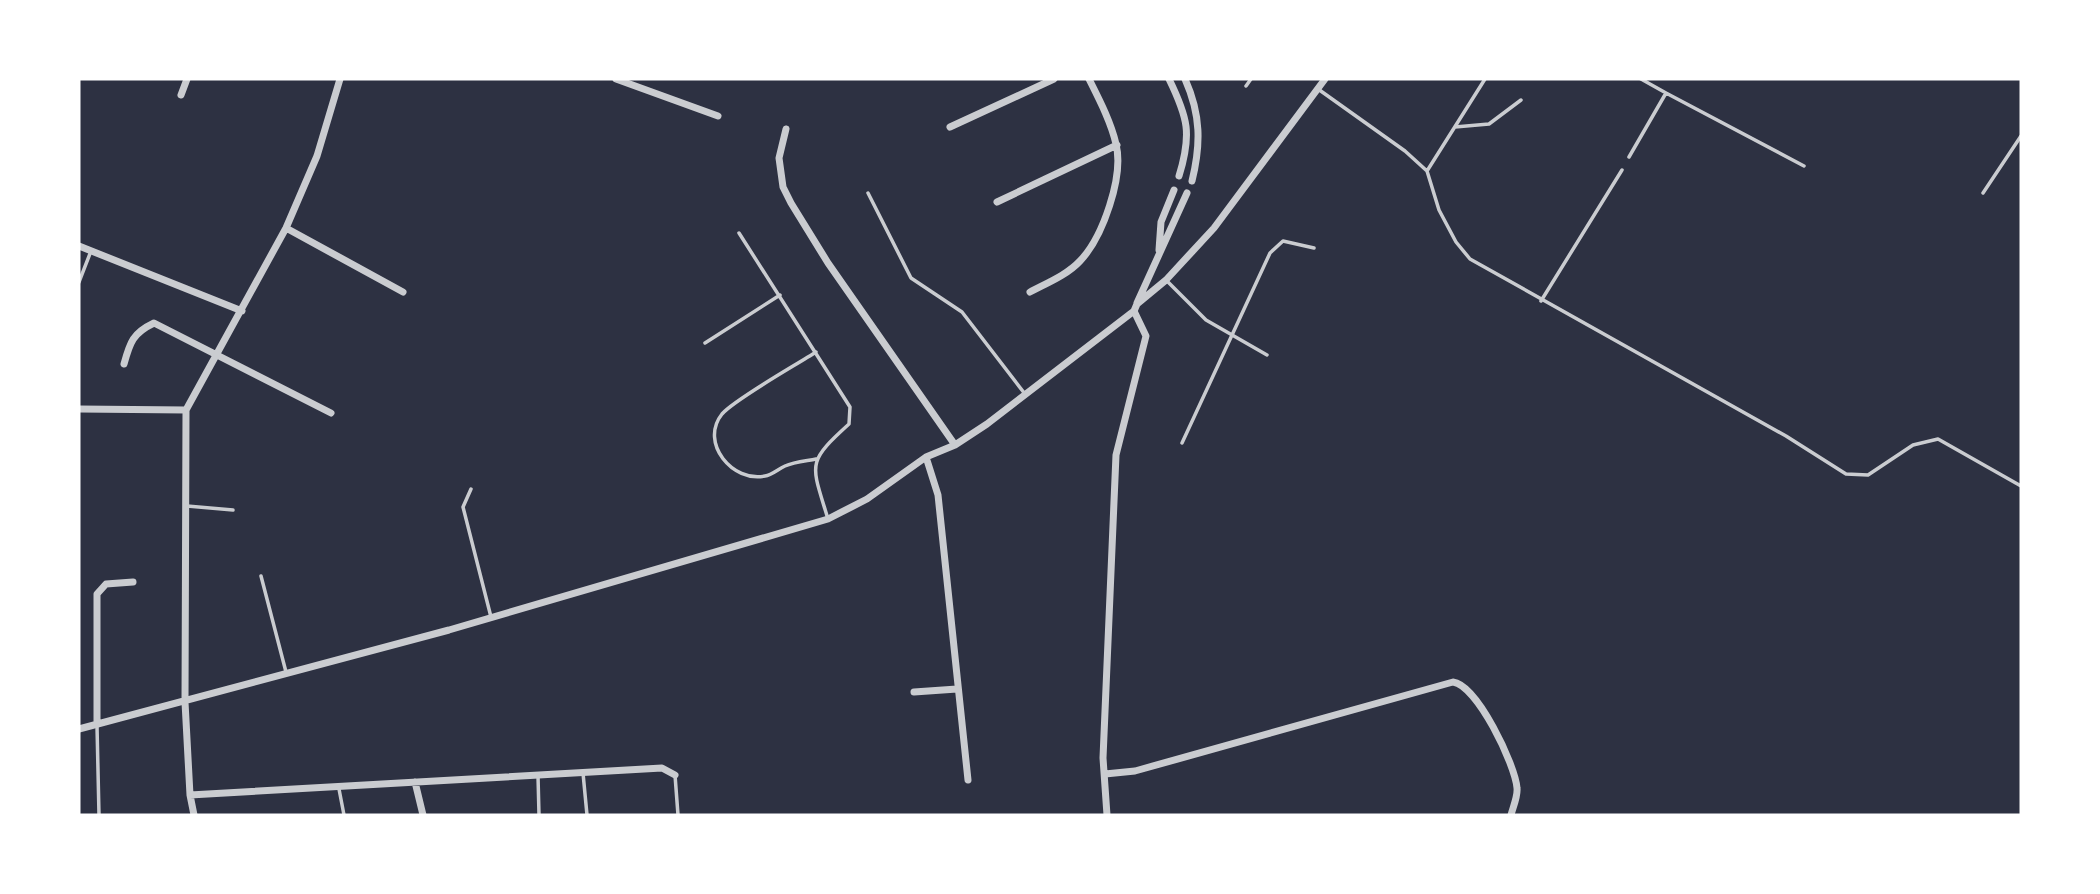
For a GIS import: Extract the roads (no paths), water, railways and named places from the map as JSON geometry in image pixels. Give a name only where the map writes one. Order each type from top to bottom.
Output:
[{"type":"street","points":[[181,95],[187,79]]},
{"type":"street","points":[[194,815],[190,795],[185,702],[186,410],[286,228],[317,156],[340,79]]},
{"type":"street","points":[[615,79],[718,116]]},
{"type":"street","points":[[950,127],[1054,79]]},
{"type":"street","points":[[1030,292],[1069,271],[1082,259],[1092,243],[1116,179],[1117,145],[1089,79]]},
{"type":"street","points":[[1169,79],[1186,118],[1188,147],[1179,176]]},
{"type":"street","points":[[1185,79],[1197,113],[1199,151],[1192,181]]},
{"type":"street","points":[[79,729],[491,617],[828,519],[867,499],[926,457],[955,445],[1026,395],[1166,281],[1240,196],[1325,79]]},
{"type":"street","points":[[1186,118],[1197,113]]},
{"type":"street","points":[[786,129],[779,158],[783,187],[791,203],[828,263],[955,445]]},
{"type":"street","points":[[997,202],[1117,145]]},
{"type":"street","points":[[1159,251],[1161,222],[1174,190]]},
{"type":"street","points":[[1107,815],[1103,758],[1116,454],[1146,336],[1136,308],[1187,193]]},
{"type":"street","points":[[286,228],[402,292]]},
{"type":"street","points":[[79,246],[242,311]]},
{"type":"street","points":[[124,364],[130,340],[138,331],[154,323],[331,413]]},
{"type":"street","points":[[79,409],[186,410]]},
{"type":"street","points":[[926,457],[938,495],[968,779]]},
{"type":"street","points":[[96,724],[94,609],[97,594],[106,584],[133,582]]},
{"type":"street","points":[[1105,774],[1135,771],[1453,682],[1467,687],[1504,747],[1517,790],[1511,815]]},
{"type":"street","points":[[914,692],[957,689]]},
{"type":"street","points":[[190,795],[339,789],[662,768],[676,775]]},
{"type":"street","points":[[415,782],[423,815]]},
{"type":"lane","points":[[1246,86],[1251,79]]},
{"type":"lane","points":[[1427,171],[1485,79]]},
{"type":"lane","points":[[1641,79],[1804,166]]},
{"type":"lane","points":[[1318,89],[1405,151],[1427,171],[1439,210],[1463,252],[1480,266],[1786,436],[1846,474],[1868,475],[1913,445],[1938,439],[2021,486]]},
{"type":"lane","points":[[1629,157],[1666,93]]},
{"type":"lane","points":[[1455,127],[1489,124],[1521,100]]},
{"type":"lane","points":[[1983,193],[2021,136]]},
{"type":"lane","points":[[1541,301],[1622,170]]},
{"type":"lane","points":[[868,193],[911,278],[962,312],[1026,395]]},
{"type":"lane","points":[[739,233],[850,407],[849,424],[823,446],[816,458],[818,487],[828,519]]},
{"type":"lane","points":[[1182,443],[1230,336],[1276,244],[1289,241],[1314,248]]},
{"type":"lane","points":[[79,282],[91,251]]},
{"type":"lane","points":[[1166,281],[1206,320],[1267,355]]},
{"type":"lane","points":[[705,343],[780,295]]},
{"type":"lane","points":[[816,458],[785,466],[765,476],[755,476],[726,462],[715,447],[714,428],[724,412],[817,352]]},
{"type":"lane","points":[[471,489],[463,507],[491,617]]},
{"type":"lane","points":[[186,506],[233,510]]},
{"type":"lane","points":[[261,576],[287,674]]},
{"type":"lane","points":[[96,724],[99,815]]},
{"type":"lane","points":[[583,773],[587,815]]},
{"type":"lane","points":[[676,775],[678,815]]},
{"type":"lane","points":[[538,776],[539,815]]},
{"type":"lane","points":[[339,789],[344,815]]}]
